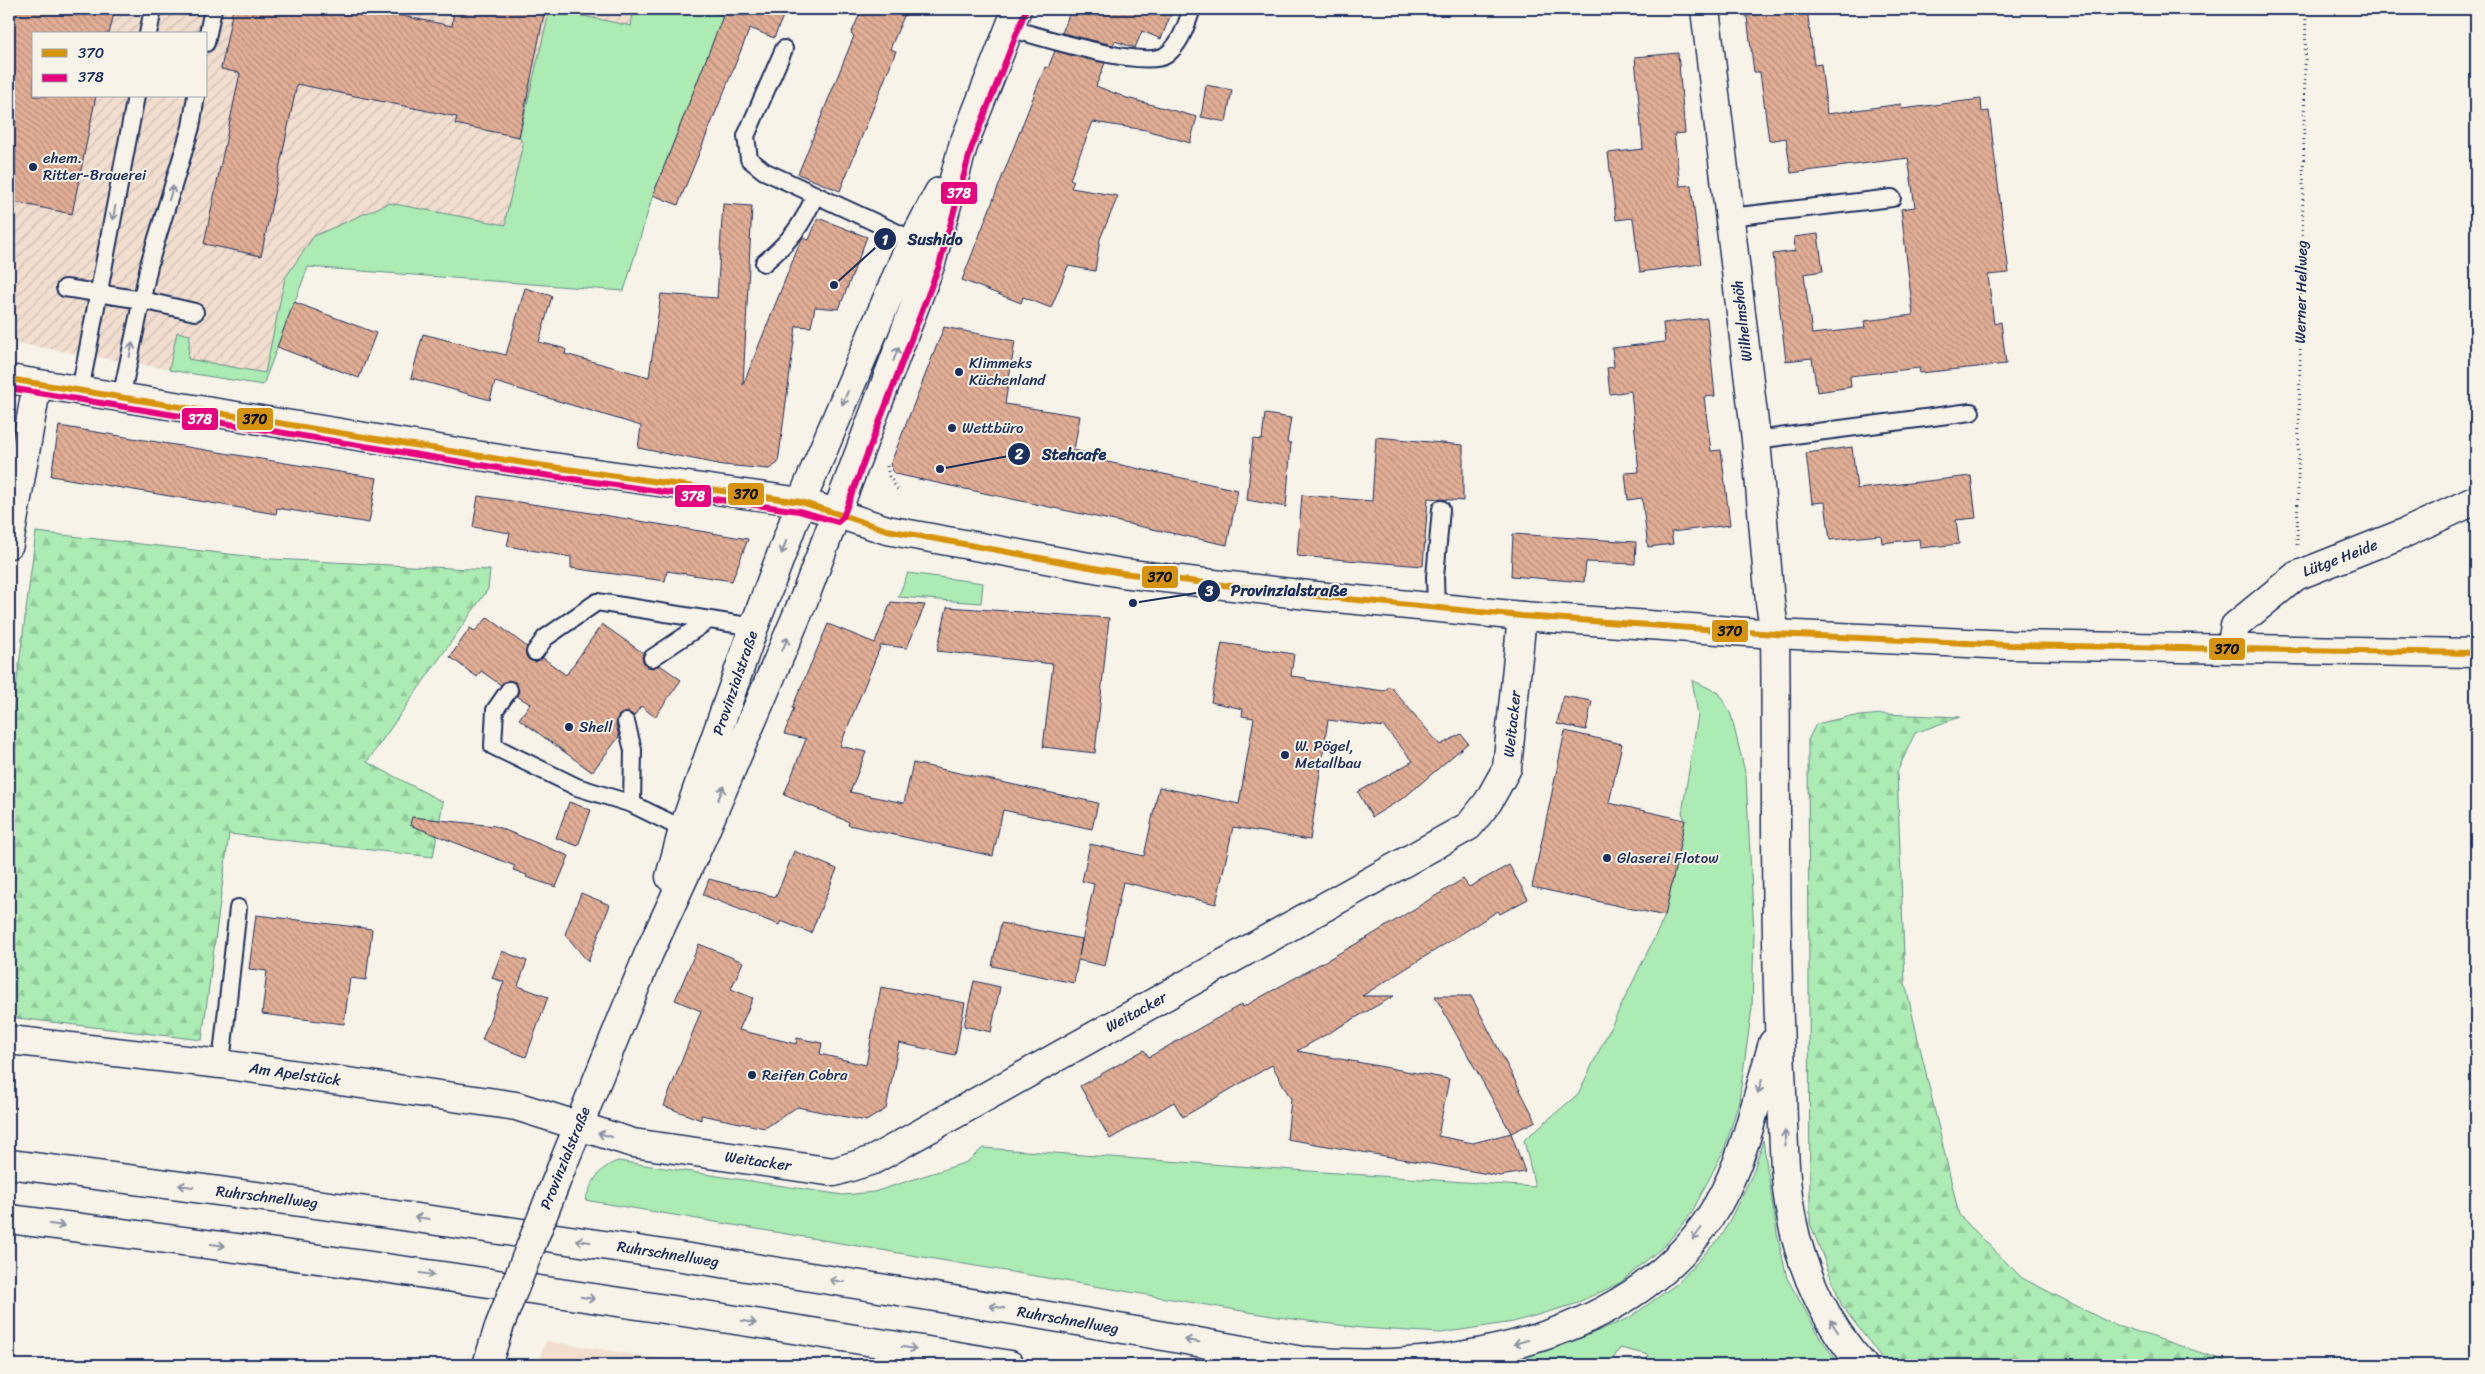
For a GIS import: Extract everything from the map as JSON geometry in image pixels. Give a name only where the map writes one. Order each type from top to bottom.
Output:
[{"type":"main road","name":"Wilhelmshöh","points":[[1705,9],[1756,440],[1770,602],[1775,634],[1779,1022]]},
{"type":"main road","name":"Provinzialstraße","points":[[693,834],[804,599],[930,263],[963,146],[1013,18]]},
{"type":"main road","name":"Provinzialstraße","points":[[487,1365],[499,1327],[649,953],[693,834],[754,627],[801,502],[913,240],[963,146]]},
{"type":"main road","points":[[9,379],[524,463],[801,502],[887,530],[1122,573],[1316,596],[1522,616],[1775,634],[2010,645],[2476,653]]},
{"type":"main road","points":[[10,528],[37,384]]},
{"type":"main road","name":"Lütge Heide","points":[[2231,648],[2235,626],[2296,576],[2407,532],[2476,500]]},
{"type":"main road","name":"Weitacker","points":[[578,1127],[633,1142],[834,1172],[873,1160],[1469,826],[1488,802],[1507,768],[1522,616]]},
{"type":"main road","points":[[1292,1359],[1342,1364],[1437,1361],[1497,1348],[1552,1332],[1604,1311],[1644,1288],[1675,1261],[1697,1235],[1718,1204],[1736,1168],[1779,1022]]},
{"type":"main road","points":[[1779,1022],[1787,1187],[1793,1226],[1813,1289],[1830,1320],[1852,1353],[1864,1365]]},
{"type":"main road","name":"Am Apelstück","points":[[9,1040],[221,1064],[516,1106],[578,1127]]},
{"type":"main road","name":"Ruhrschnellweg","points":[[9,1164],[304,1201],[672,1254],[1017,1310],[1324,1365]]},
{"type":"main road","points":[[9,1219],[484,1282],[725,1318],[1010,1365]]},
{"type":"lane","points":[[148,32],[152,9]]},
{"type":"lane","points":[[208,33],[213,9]]},
{"type":"lane","points":[[1013,18],[1080,48],[1139,60],[1165,56],[1180,40],[1192,9]]},
{"type":"lane","points":[[784,49],[746,136],[746,150],[749,159],[764,171],[913,240]]},
{"type":"lane","points":[[80,391],[136,98]]},
{"type":"lane","points":[[121,398],[150,261],[191,127],[196,98]]},
{"type":"lane","points":[[764,263],[787,244],[807,215],[815,195]]},
{"type":"lane","points":[[1730,217],[1892,198]]},
{"type":"lane","points":[[66,288],[99,292],[195,312]]},
{"type":"lane","points":[[1756,440],[1971,412]]},
{"type":"lane","points":[[1436,608],[1435,577],[1440,509]]},
{"type":"lane","points":[[535,652],[545,638],[597,602],[754,627]]},
{"type":"lane","points":[[652,658],[708,620]]},
{"type":"lane","points":[[509,690],[495,710],[493,746],[577,787],[632,804],[693,834]]},
{"type":"lane","points":[[626,722],[633,750],[632,804]]},
{"type":"lane","points":[[221,1064],[238,908]]},
{"type":"path","name":"Werner Hellweg","points":[[2296,576],[2306,9]]},
{"type":"path","points":[[886,458],[889,476],[898,490]]},
{"type":"shaded area","points":[[9,9],[726,9],[615,290],[308,267],[263,385],[9,342]]},
{"type":"shaded area","points":[[9,674],[16,676],[9,742]]},
{"type":"shaded area","points":[[546,1341],[702,1365],[537,1365]]},
{"type":"green space","points":[[550,9],[631,26],[634,9],[726,9],[653,195],[624,291],[308,267],[263,385],[169,370],[177,332],[190,335],[188,359],[265,373],[285,278],[314,236],[389,203],[506,225],[506,216],[523,144],[519,137]]},
{"type":"green space","points":[[36,532],[272,559],[490,570],[488,589],[367,762],[443,802],[433,857],[229,834],[202,1040],[9,1017],[9,742]]},
{"type":"green space","points":[[908,573],[983,583],[981,603],[898,597]]},
{"type":"green space","points":[[1692,680],[1719,693],[1731,715],[1746,776],[1754,933],[1752,1008],[1739,1101],[1725,1148],[1691,1214],[1666,1244],[1620,1283],[1572,1305],[1513,1322],[1441,1333],[1362,1328],[1278,1317],[585,1200],[590,1187],[601,1171],[618,1161],[843,1195],[874,1192],[967,1162],[983,1148],[1535,1187],[1524,1140],[1578,1094],[1665,916],[1685,820],[1682,813],[1698,715]]},
{"type":"green space","points":[[1883,714],[1960,717],[1915,733],[1897,772],[1905,983],[1959,1215],[2022,1278],[2108,1322],[2238,1365],[1887,1365],[1842,1306],[1810,1223],[1808,740],[1816,724],[1847,717]]},
{"type":"green space","points":[[1763,1140],[1777,1233],[1787,1278],[1821,1339],[1840,1365],[1620,1365],[1647,1359],[1649,1355],[1620,1348],[1609,1365],[1523,1365],[1490,1359],[1576,1340],[1629,1318],[1678,1283],[1723,1234],[1753,1173]]},
{"type":"building","name":"ehem. Ritter-Brauerei","points":[[14,9],[115,9],[109,32],[32,32],[32,98],[96,98],[72,214],[9,201],[9,33]]},
{"type":"building","points":[[233,9],[367,9],[452,26],[454,9],[545,9],[519,137],[455,124],[457,117],[297,84],[261,256],[204,244],[240,73],[221,69]]},
{"type":"building","points":[[705,9],[786,9],[774,38],[750,28],[678,205],[653,195],[723,16]]},
{"type":"building","points":[[862,9],[907,9],[890,49],[896,51],[840,191],[798,174],[854,36],[851,34]]},
{"type":"building","points":[[1071,9],[1173,9],[1161,39],[1142,31],[1135,48],[1115,41],[1113,45],[1062,33]]},
{"type":"building","points":[[1746,9],[1807,9],[1814,65],[1821,64],[1827,114],[1901,104],[1902,109],[1981,99],[1982,112],[1989,111],[2009,273],[1988,275],[1994,324],[2001,322],[2006,364],[1920,373],[1919,368],[1850,376],[1851,387],[1817,392],[1812,358],[1786,361],[1773,254],[1795,251],[1794,237],[1818,234],[1823,271],[1804,274],[1812,334],[1865,328],[1864,321],[1913,315],[1901,209],[1915,207],[1908,158],[1791,173],[1786,138],[1769,141],[1760,72],[1754,72]]},
{"type":"building","points":[[1055,51],[1105,63],[1096,86],[1127,98],[1197,117],[1190,143],[1146,130],[1093,122],[1070,179],[1074,181],[1071,188],[1118,196],[1100,239],[1095,271],[1068,266],[1051,308],[1023,297],[1021,303],[962,280],[1045,67],[1048,68]]},
{"type":"building","points":[[1678,53],[1685,133],[1674,134],[1680,186],[1691,185],[1701,264],[1640,272],[1633,218],[1616,220],[1608,153],[1643,149],[1635,57]]},
{"type":"building","points":[[1206,85],[1232,90],[1226,122],[1201,117]]},
{"type":"building","points":[[723,204],[752,206],[743,385],[801,240],[803,238],[809,240],[818,218],[867,237],[839,309],[815,307],[811,327],[796,326],[778,463],[769,469],[723,465],[638,448],[641,426],[495,382],[490,400],[411,378],[423,334],[506,355],[525,288],[552,296],[539,342],[566,349],[565,354],[649,377],[661,294],[717,298]]},
{"type":"building","points":[[294,302],[376,333],[359,378],[277,347]]},
{"type":"building","points":[[1707,318],[1715,396],[1704,397],[1711,451],[1721,450],[1730,525],[1671,532],[1673,544],[1648,547],[1642,498],[1628,500],[1625,473],[1639,472],[1631,391],[1610,394],[1607,368],[1614,367],[1612,348],[1665,342],[1663,323]]},
{"type":"building","points":[[944,327],[1015,341],[1005,404],[1080,416],[1074,450],[1090,454],[1089,458],[1238,490],[1227,545],[895,474],[890,465]]},
{"type":"building","points":[[1265,414],[1291,418],[1287,443],[1291,443],[1286,507],[1247,500],[1253,439],[1262,440]]},
{"type":"building","points":[[59,426],[377,478],[369,523],[277,508],[276,514],[51,476]]},
{"type":"building","points":[[1376,437],[1463,445],[1463,501],[1428,498],[1423,566],[1297,556],[1302,495],[1372,501]]},
{"type":"building","points":[[1852,447],[1857,489],[1971,476],[1976,518],[1956,520],[1959,544],[1920,548],[1919,539],[1882,543],[1881,535],[1830,540],[1825,502],[1812,503],[1806,453]]},
{"type":"building","points":[[478,496],[748,539],[732,581],[667,571],[665,581],[571,568],[571,557],[507,546],[510,533],[473,527]]},
{"type":"building","points":[[1513,534],[1636,542],[1635,564],[1586,562],[1584,582],[1511,576]]},
{"type":"building","points":[[891,602],[925,605],[907,648],[881,645],[840,746],[866,752],[850,792],[904,803],[913,763],[1098,803],[1092,829],[1003,810],[993,856],[848,825],[849,822],[784,795],[806,739],[784,734],[794,708],[792,708],[828,624],[875,643]]},
{"type":"building","points":[[947,607],[1109,618],[1095,753],[1043,747],[1053,664],[937,651]]},
{"type":"building","points":[[488,617],[527,647],[526,656],[529,660],[535,662],[543,658],[566,675],[602,624],[643,653],[642,659],[647,667],[653,668],[660,665],[681,680],[655,717],[641,706],[634,716],[628,712],[619,715],[616,724],[619,737],[592,772],[519,719],[530,704],[517,696],[519,690],[515,682],[509,680],[501,685],[481,671],[477,677],[450,657],[470,628],[475,631]]},
{"type":"building","points":[[1222,643],[1294,654],[1291,676],[1306,678],[1306,680],[1384,691],[1390,686],[1440,745],[1461,734],[1468,743],[1405,797],[1372,817],[1358,792],[1413,761],[1384,727],[1328,720],[1310,840],[1233,827],[1216,904],[1123,882],[1105,966],[1078,960],[1074,983],[992,966],[1001,923],[1082,939],[1079,956],[1094,884],[1082,881],[1090,844],[1144,856],[1159,787],[1239,804],[1254,718],[1242,716],[1243,709],[1211,702]]},
{"type":"building","points":[[1563,696],[1592,701],[1586,730],[1557,724]]},
{"type":"building","name":"Glaserei Flotow","points":[[1565,731],[1622,744],[1609,803],[1685,820],[1665,916],[1532,887]]},
{"type":"building","points":[[569,802],[591,810],[578,846],[556,838]]},
{"type":"building","points":[[412,817],[495,826],[569,856],[556,887],[526,877],[527,875],[513,870],[515,866],[410,825]]},
{"type":"building","points":[[794,851],[837,869],[811,933],[781,921],[779,925],[703,895],[709,879],[776,897]]},
{"type":"building","points":[[1509,865],[1528,899],[1500,914],[1498,911],[1362,996],[1394,996],[1297,1051],[1449,1079],[1438,1136],[1473,1143],[1511,1133],[1525,1172],[1500,1176],[1287,1139],[1291,1099],[1272,1065],[1183,1117],[1174,1102],[1110,1139],[1080,1086],[1144,1050],[1149,1057],[1242,1004],[1243,1007],[1370,936],[1463,879],[1469,887]]},
{"type":"building","points":[[581,893],[610,905],[588,962],[565,934]]},
{"type":"building","points":[[256,915],[372,929],[366,980],[350,978],[344,1024],[262,1014],[267,971],[249,969]]},
{"type":"building","points":[[699,944],[743,962],[731,989],[753,998],[739,1030],[796,1044],[797,1038],[822,1043],[820,1054],[866,1065],[881,987],[965,1003],[955,1055],[899,1043],[886,1109],[866,1121],[797,1107],[765,1128],[701,1115],[701,1120],[664,1106],[701,1011],[675,1000]]},
{"type":"building","points":[[502,951],[527,961],[518,986],[548,997],[526,1057],[482,1040],[504,982],[492,978]]},
{"type":"building","points":[[974,981],[1000,987],[991,1032],[964,1026]]},
{"type":"building","points":[[1435,996],[1471,996],[1536,1121],[1511,1133]]},
{"type":"transit line","name":"378","points":[[9,388],[523,472],[799,511],[838,522],[843,517],[939,266],[971,149],[1025,12]]},
{"type":"transit line","name":"370","points":[[9,379],[524,463],[801,502],[887,530],[1122,573],[1316,596],[1522,616],[1775,634],[2010,645],[2476,653]]},
{"type":"place","name":"ehem. Ritter-Brauerei","points":[[33,167]]},
{"type":"place","name":"Sushido","points":[[834,285]]},
{"type":"place","name":"Klimmeks Küchenland","points":[[959,372]]},
{"type":"place","name":"Wettbüro","points":[[952,428]]},
{"type":"place","name":"Stehcafe","points":[[940,469]]},
{"type":"place","name":"Provinzialstraße","points":[[1133,603]]},
{"type":"place","name":"Shell","points":[[569,727]]},
{"type":"place","name":"W. Pögel, Metallbau","points":[[1285,755]]},
{"type":"place","name":"Glaserei Flotow","points":[[1607,858]]},
{"type":"place","name":"Reifen Cobra","points":[[752,1075]]}]
